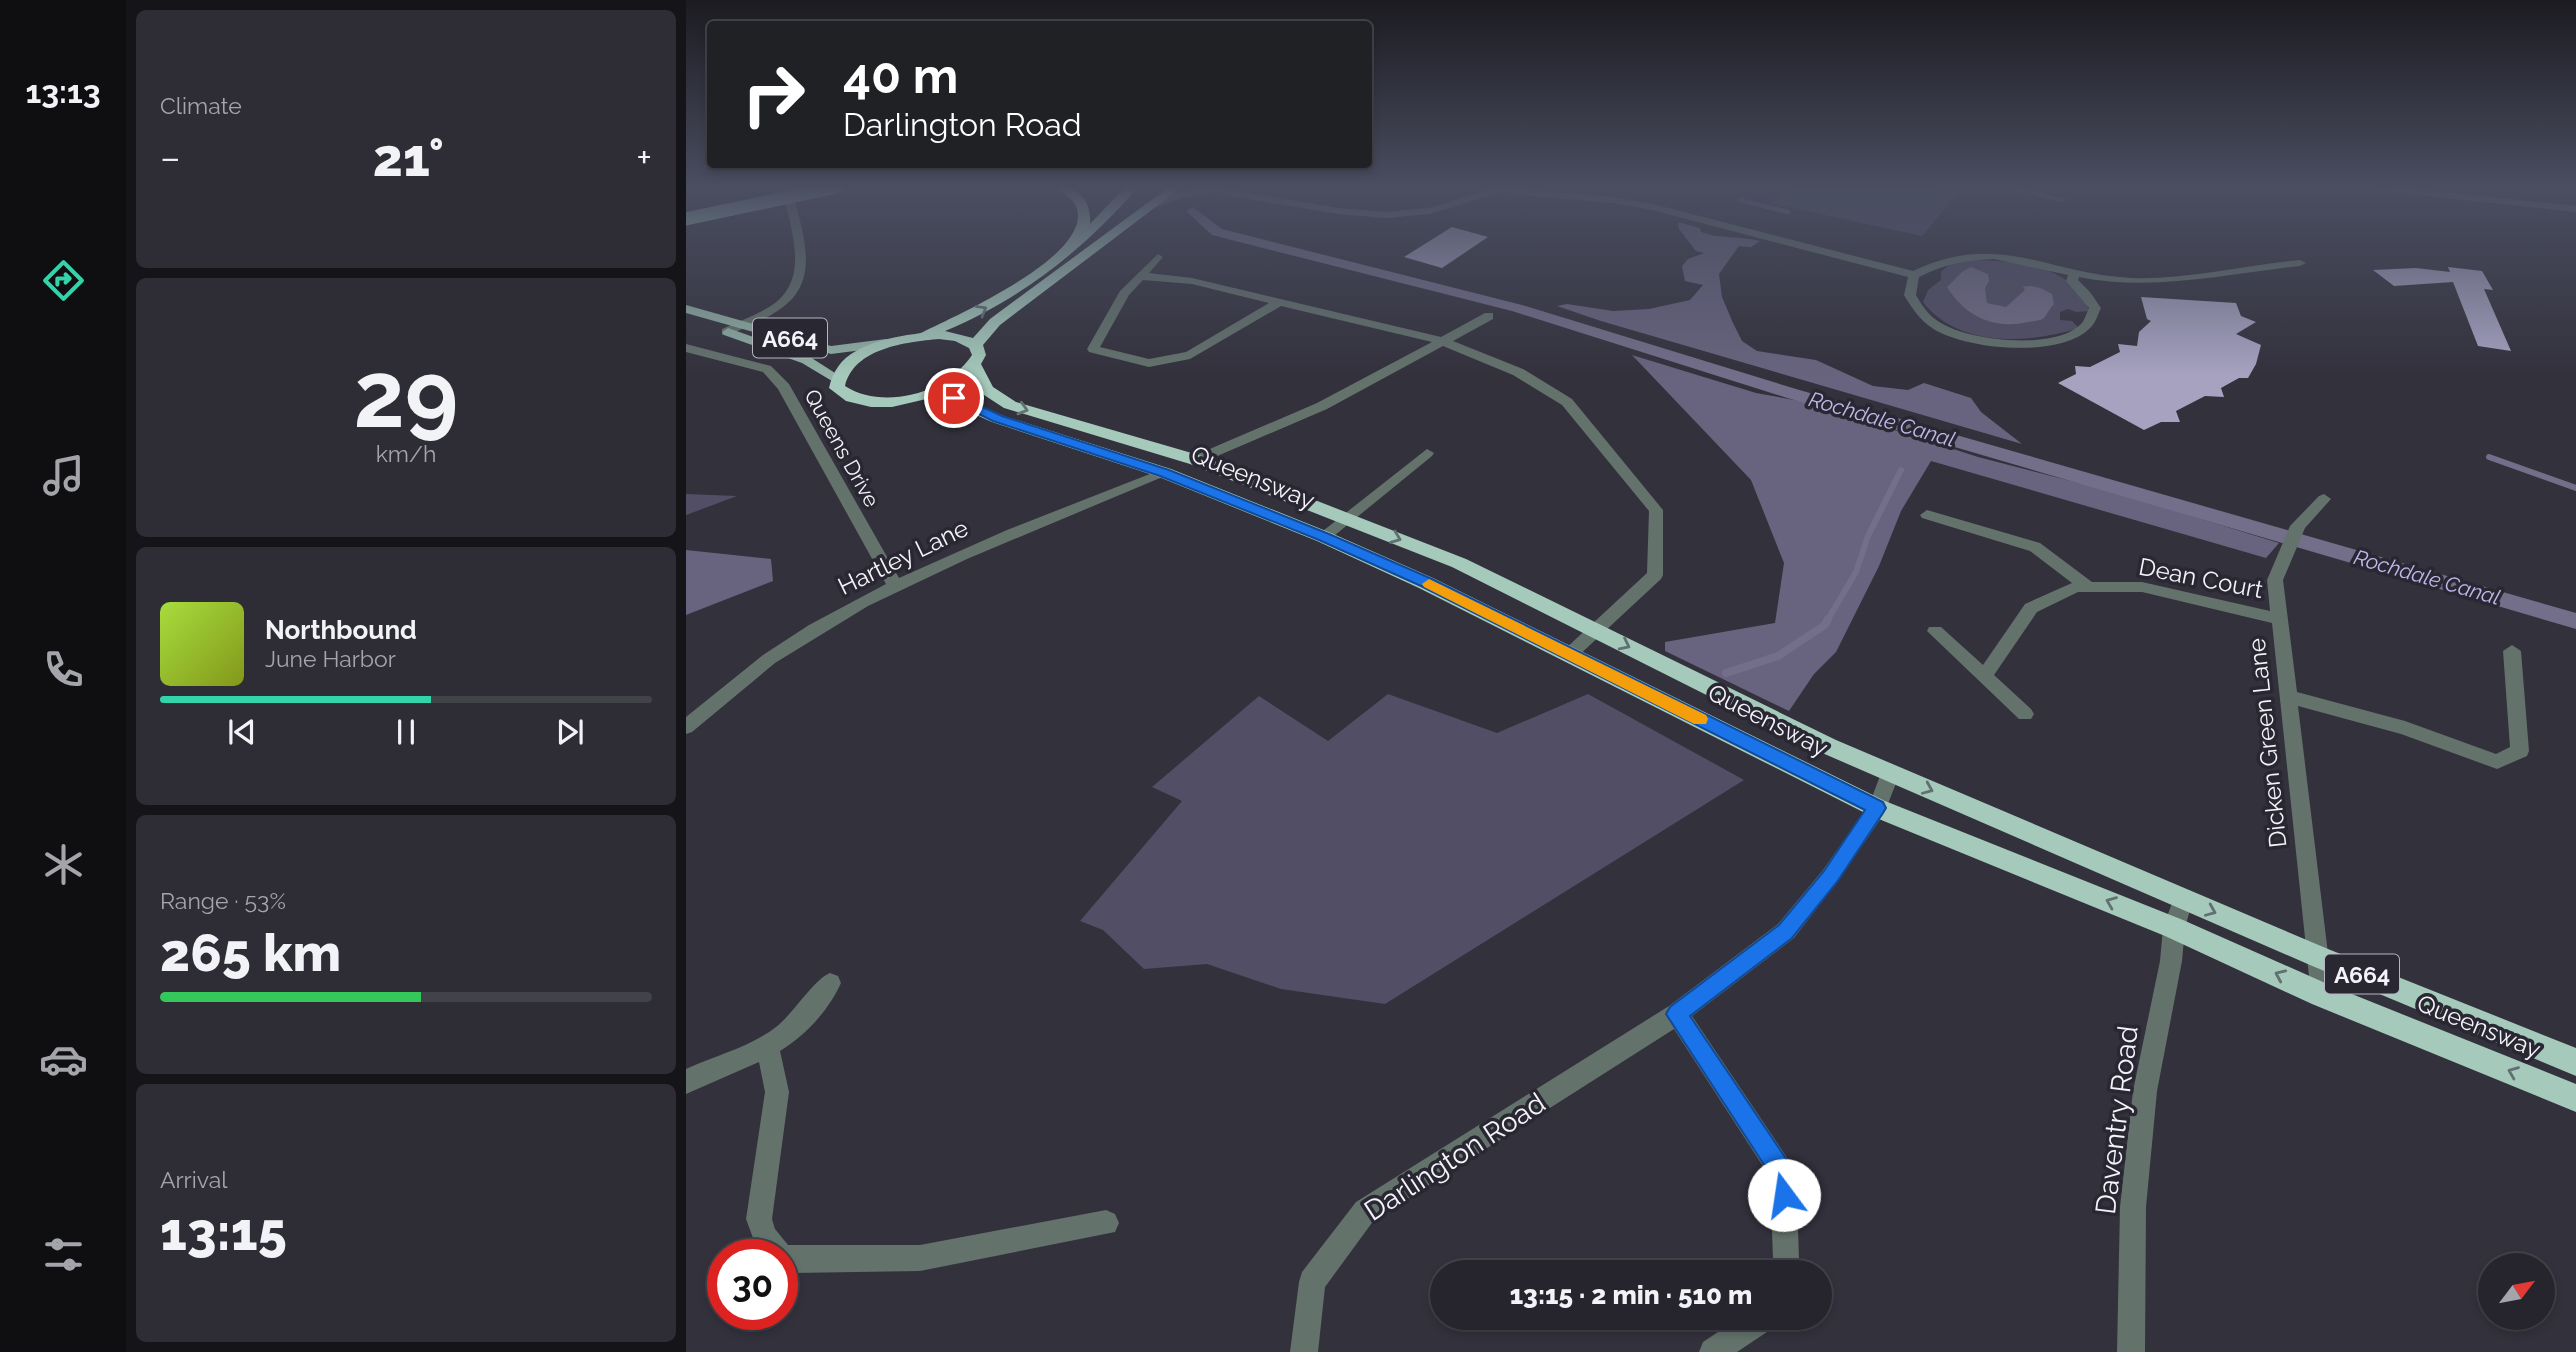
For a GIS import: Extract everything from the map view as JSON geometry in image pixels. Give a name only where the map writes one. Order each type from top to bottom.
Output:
[{"type":"highway","points":[[1062,255],[1066,250]]},
{"type":"highway","points":[[919,336],[958,337],[975,345],[979,355],[975,366],[962,378],[936,392],[898,401],[862,402],[846,397],[837,388],[837,378],[845,366],[861,355],[895,341],[919,336],[967,319],[999,300],[1067,250]]},
{"type":"highway","points":[[975,345],[995,322],[1091,250]]},
{"type":"highway","name":"Queensway","points":[[975,366],[987,390],[1010,405],[1196,460],[1460,563],[1828,746],[2319,957],[2576,1062]]},
{"type":"highway","name":"Queensway","points":[[936,392],[998,419],[1165,473],[1324,537],[1426,583],[1877,808],[2174,928],[2322,995],[2576,1098]]},
{"type":"main road","name":"A664","points":[[686,309],[831,350],[895,341]]},
{"type":"main road","name":"A664","points":[[686,321],[806,360],[837,378]]},
{"type":"street","points":[[726,332],[778,306],[793,292],[801,276],[799,250]]},
{"type":"street","points":[[1818,250],[1914,275],[1935,262],[1988,255],[2016,257],[2074,274],[2132,281],[2300,263]]},
{"type":"street","points":[[1158,257],[1124,293],[1093,349],[1149,363],[1190,355],[1279,302]]},
{"type":"street","points":[[1914,275],[1910,295],[1919,309],[1939,326],[1982,340],[2031,344],[2066,338],[2084,330],[2093,321],[2095,308],[2086,293],[2072,281],[2074,274]]},
{"type":"street","points":[[1141,276],[1192,281],[1443,341],[1518,372],[1567,402],[1656,510],[1655,575],[1570,654]]},
{"type":"street","points":[[1196,460],[1322,406],[1489,316]]},
{"type":"street","name":"Queens Drive","points":[[686,348],[767,369],[784,387],[896,587]]},
{"type":"street","points":[[1324,537],[1427,453]]},
{"type":"street","name":"Hartley Lane","points":[[686,727],[768,660],[844,612],[969,551],[1165,473]]},
{"type":"street","name":"Dicken Green Lane","points":[[2322,995],[2276,580],[2298,526],[2323,499]]},
{"type":"street","points":[[1927,515],[2035,547],[2088,587]]},
{"type":"street","name":"Dean Court","points":[[1984,676],[2031,608],[2076,587],[2143,587],[2280,619]]},
{"type":"street","points":[[1935,631],[2025,714]]},
{"type":"street","points":[[2289,697],[2405,728],[2497,762],[2520,751],[2512,651]]},
{"type":"street","name":"Darlington Road","points":[[1304,1352],[1312,1282],[1365,1211],[1677,1014],[1786,931],[1830,876],[1877,808],[1890,773]]},
{"type":"street","name":"Daventry Road","points":[[2131,1352],[2133,1207],[2144,1104],[2171,961],[2174,928],[2183,899]]},
{"type":"street","points":[[686,1082],[767,1046],[793,1028],[814,1006],[830,983]]},
{"type":"street","points":[[1677,1014],[1783,1174],[1786,1260]]},
{"type":"street","points":[[767,1046],[777,1092],[759,1219],[767,1239]]},
{"type":"street","points":[[798,1260],[920,1258],[1106,1223]]},
{"type":"street","points":[[1713,1352],[1745,1330]]},
{"type":"shaded area","points":[[1736,250],[1719,274],[1722,297],[1742,341],[1757,351],[1816,360],[1873,386],[1908,390],[1924,383],[1971,398],[1981,412],[2022,444],[1557,306],[1567,304],[1613,311],[1649,309],[1690,300],[1703,285],[1685,281],[1682,266],[1688,259],[1704,253],[1696,251]]},
{"type":"shaded area","points":[[1969,260],[2021,264],[2056,274],[2082,295],[2089,311],[2076,312],[2068,309],[2060,312],[2060,320],[2072,321],[2079,328],[2038,337],[1995,338],[1955,328],[1938,317],[1923,302],[1928,290],[1941,280],[1941,272],[1949,265]]},
{"type":"shaded area","points":[[1971,267],[1988,274],[1989,281],[1985,288],[1987,303],[2006,307],[2025,290],[2023,287],[2031,286],[2052,294],[2054,304],[2044,318],[2036,321],[2004,324],[1982,318],[1962,306],[1947,287]]},
{"type":"shaded area","points":[[1632,355],[1756,393],[1811,403],[1978,457],[2110,491],[2279,543],[2266,558],[1931,461],[1901,511],[1879,566],[1836,652],[1814,674],[1789,711],[1665,651],[1665,642],[1775,623],[1784,563],[1751,480]]},
{"type":"shaded area","points":[[686,494],[737,496],[686,515]]},
{"type":"shaded area","points":[[686,550],[771,559],[773,581],[686,615]]},
{"type":"shaded area","points":[[1388,694],[1497,733],[1588,694],[1744,780],[1385,1004],[1281,989],[1207,964],[1144,969],[1103,930],[1080,921],[1182,801],[1152,787],[1259,696],[1328,741]]},
{"type":"building","points":[[1415,250],[1469,250],[1442,268],[1404,257]]},
{"type":"building","points":[[2448,267],[2482,271],[2493,290],[2484,289],[2511,351],[2478,346],[2453,282],[2394,286],[2373,270],[2416,268],[2450,272]]},
{"type":"building","points":[[2141,297],[2236,303],[2241,316],[2256,322],[2236,334],[2261,345],[2256,364],[2248,378],[2239,378],[2221,388],[2224,397],[2205,396],[2176,411],[2180,422],[2161,422],[2144,430],[2058,383],[2076,374],[2075,366],[2090,367],[2120,352],[2118,344],[2137,346],[2139,332],[2151,321],[2147,319]]},
{"type":"waterway","name":"Rochdale Canal","points":[[1288,250],[1517,308],[1790,393],[2576,621]]},
{"type":"waterway","points":[[2489,457],[2576,488]]},
{"type":"waterway","points":[[1827,621],[1856,572],[1868,536],[1901,470]]},
{"type":"waterway","points":[[1726,673],[1778,656],[1827,621]]},
{"type":"slow traffic","points":[[1429,584],[1700,719]]},
{"type":"route","points":[[954,398],[998,419],[1165,473],[1324,537],[1426,583],[1877,808],[1830,876],[1786,931],[1677,1014],[1783,1174],[1784,1195]]}]
